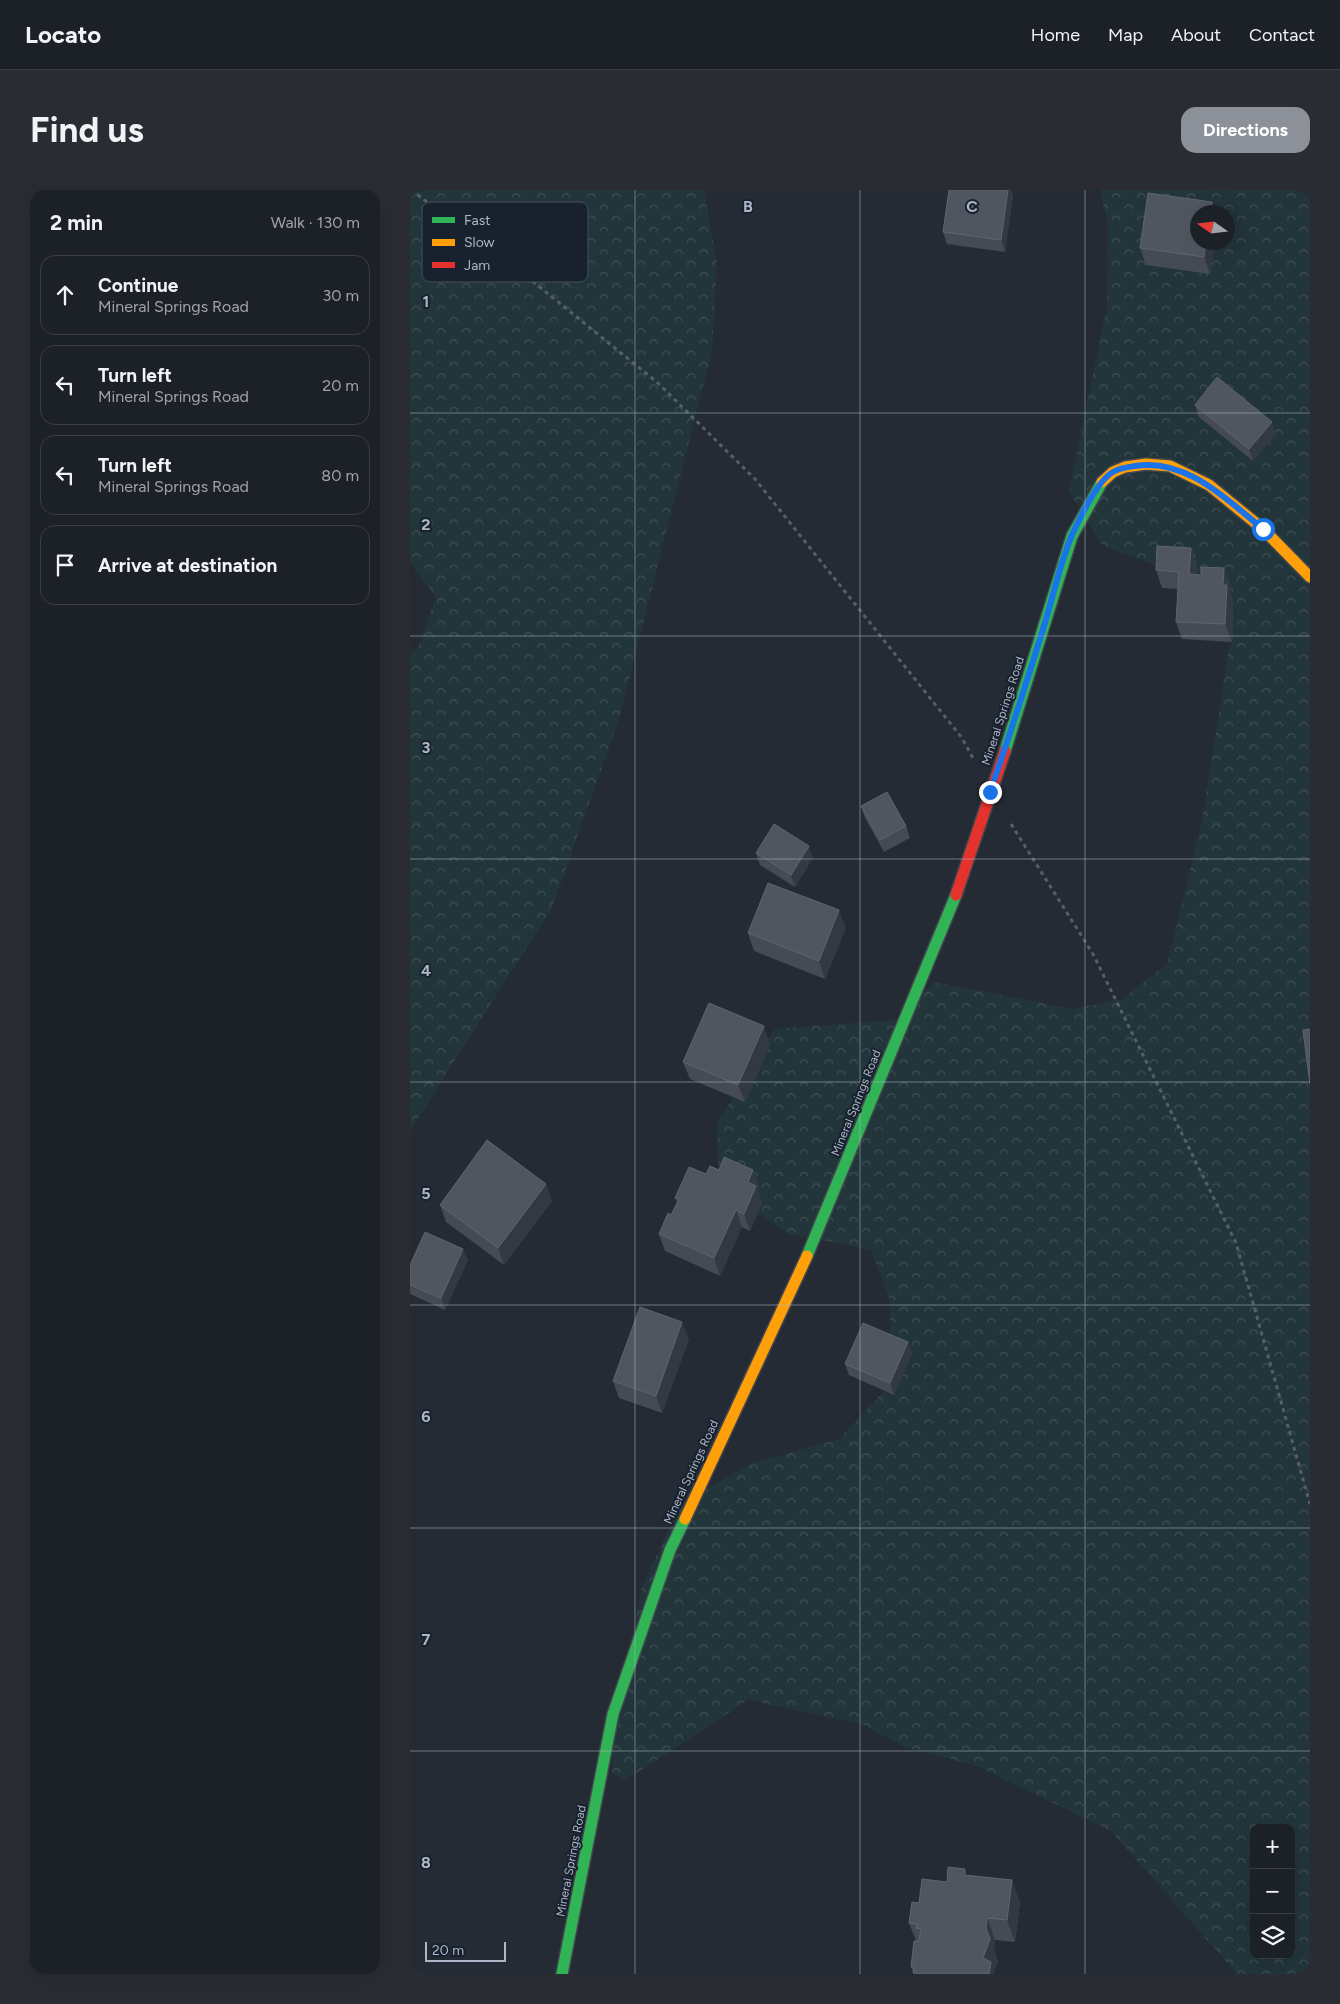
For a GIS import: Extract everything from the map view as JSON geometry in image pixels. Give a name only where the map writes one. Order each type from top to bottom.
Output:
[{"type":"street","name":"Mineral Springs Road","points":[[562,1974],[613,1714],[670,1550],[820,1227],[962,882],[990,792],[1021,703],[1072,536],[1091,500],[1104,479],[1113,472],[1146,464],[1170,466],[1209,485],[1263,529],[1310,577]]},
{"type":"path","points":[[411,190],[427,202]]},
{"type":"path","points":[[533,282],[658,383],[755,479],[962,738],[974,761]]},
{"type":"path","points":[[990,792],[1093,954],[1236,1243],[1310,1504]]},
{"type":"green space","points":[[410,190],[704,190],[717,264],[712,351],[619,719],[552,908],[410,1131],[410,654],[417,650],[436,597],[410,562]]},
{"type":"green space","points":[[1100,190],[1310,190],[1310,1974],[1237,1974],[1111,1831],[977,1766],[905,1747],[862,1724],[748,1700],[626,1780],[612,1773],[615,1716],[642,1587],[680,1504],[750,1464],[839,1439],[890,1385],[890,1300],[871,1250],[790,1234],[719,1188],[717,1124],[775,1029],[896,1020],[934,982],[1072,1009],[1122,999],[1167,964],[1202,821],[1231,635],[1193,579],[1103,546],[1069,492],[1107,306],[1108,226]]},
{"type":"building","points":[[949,190],[1008,190],[1001,240],[943,232]]},
{"type":"building","points":[[1148,193],[1212,202],[1212,205],[1190,205],[1190,250],[1205,250],[1204,257],[1140,248]]},
{"type":"building","points":[[1217,377],[1272,422],[1249,449],[1195,405]]},
{"type":"building","points":[[1157,546],[1191,548],[1189,574],[1201,575],[1201,567],[1224,568],[1223,585],[1227,585],[1225,624],[1176,622],[1179,572],[1156,570]]},
{"type":"building","points":[[887,792],[906,826],[880,840],[861,806]]},
{"type":"building","points":[[774,824],[809,846],[791,875],[756,853]]},
{"type":"building","points":[[768,883],[839,910],[819,961],[748,933]]},
{"type":"building","points":[[709,1003],[764,1026],[738,1085],[683,1062]]},
{"type":"building","points":[[1310,1029],[1310,1084],[1303,1030]]},
{"type":"building","points":[[487,1140],[546,1184],[498,1248],[440,1205]]},
{"type":"building","points":[[724,1157],[753,1170],[748,1182],[756,1186],[744,1214],[736,1210],[714,1258],[659,1234],[668,1213],[671,1215],[679,1199],[675,1198],[689,1167],[706,1174],[710,1166],[719,1170]]},
{"type":"building","points":[[425,1232],[463,1249],[441,1298],[410,1285],[410,1265]]},
{"type":"building","points":[[640,1307],[682,1322],[656,1396],[613,1381]]},
{"type":"building","points":[[863,1323],[908,1342],[890,1383],[845,1364]]},
{"type":"building","points":[[948,1867],[965,1869],[965,1875],[1012,1880],[1007,1920],[987,1918],[986,1928],[990,1939],[983,1958],[991,1962],[989,1974],[913,1973],[914,1967],[911,1967],[914,1941],[919,1941],[921,1929],[916,1928],[917,1924],[909,1923],[912,1902],[919,1903],[922,1879],[947,1882]]},
{"type":"traffic: fast","points":[[1005,751],[1072,536],[1102,482]]},
{"type":"traffic: fast","points":[[807,1256],[956,895]]},
{"type":"traffic: fast","points":[[562,1974],[613,1714],[670,1550],[685,1519]]},
{"type":"traffic: slow","points":[[1102,482],[1113,472],[1125,467],[1146,464],[1170,466],[1209,485],[1263,529],[1310,577]]},
{"type":"traffic: slow","points":[[685,1519],[807,1256]]},
{"type":"traffic: jam","points":[[956,895],[1005,751]]},
{"type":"route","points":[[990,792],[1021,703],[1072,536],[1104,479],[1113,472],[1125,468],[1146,464],[1170,466],[1209,485],[1263,529]]}]
